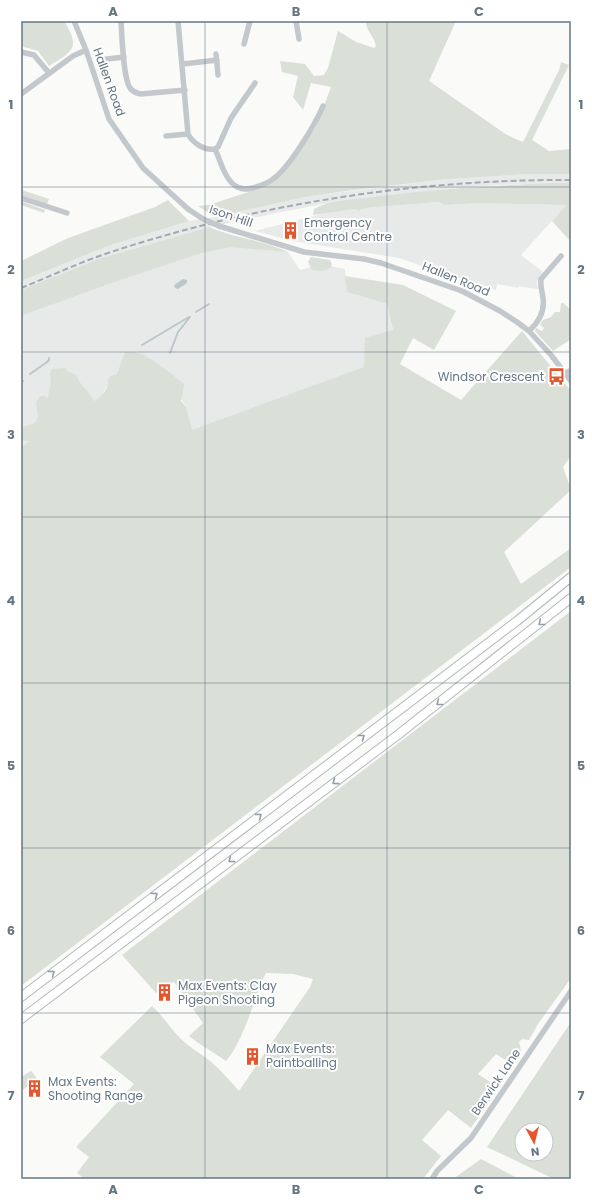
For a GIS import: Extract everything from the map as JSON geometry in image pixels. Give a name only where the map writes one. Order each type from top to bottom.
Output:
[{"type":"highway","points":[[21,997],[517,621],[571,578]]},
{"type":"highway","points":[[21,1019],[399,734],[571,598]]},
{"type":"street","name":"Hallen Road","points":[[74,21],[86,50],[106,113],[143,168]]},
{"type":"street","points":[[121,21],[124,57],[128,83],[131,88],[137,93],[148,94],[185,90]]},
{"type":"street","points":[[178,21],[188,134],[195,143],[201,147],[212,150],[218,147],[231,118],[255,83]]},
{"type":"street","points":[[244,44],[250,21]]},
{"type":"street","points":[[296,21],[299,39]]},
{"type":"street","points":[[21,94],[73,56],[86,50]]},
{"type":"street","points":[[21,52],[34,55],[49,73]]},
{"type":"street","points":[[216,54],[218,75]]},
{"type":"street","points":[[99,60],[124,57]]},
{"type":"street","points":[[106,60],[107,68]]},
{"type":"street","points":[[183,64],[217,60]]},
{"type":"street","points":[[215,149],[227,176],[235,186],[246,189],[266,184],[280,173],[287,165],[319,115],[323,106]]},
{"type":"street","points":[[166,136],[188,134]]},
{"type":"street","name":"Ison Hill","points":[[143,168],[188,209],[202,219],[304,252]]},
{"type":"street","points":[[21,198],[67,213]]},
{"type":"street","name":"Hallen Road","points":[[304,252],[364,259],[381,263],[467,293],[500,311],[529,331],[551,355],[571,381]]},
{"type":"street","points":[[529,331],[540,320],[543,300],[541,279],[561,256]]},
{"type":"street","points":[[565,374],[571,370]]},
{"type":"street","name":"Berwick Lane","points":[[432,1179],[437,1171],[471,1138],[571,991]]},
{"type":"shaded area","points":[[21,21],[64,21],[72,37],[72,48],[64,56],[49,66],[38,51],[21,46]]},
{"type":"shaded area","points":[[366,21],[456,21],[429,81],[507,135],[523,142],[559,70],[561,62],[569,65],[532,140],[549,151],[571,149],[571,174],[530,174],[448,179],[362,189],[310,196],[215,217],[198,206],[208,205],[255,190],[280,175],[316,127],[331,87],[311,83],[303,110],[293,97],[298,76],[282,72],[280,61],[305,64],[314,76],[324,75],[328,68],[338,31],[356,42],[374,48],[376,46],[374,39],[367,28]]},
{"type":"shaded area","points":[[530,174],[571,174],[571,183],[496,185],[437,190],[323,204],[209,227],[116,254],[21,290],[21,281],[108,246],[189,221],[215,217],[310,196],[448,179]]},
{"type":"shaded area","points":[[571,183],[571,242],[552,221],[566,205],[478,203],[445,205],[438,202],[366,208],[359,211],[355,209],[313,215],[314,209],[340,201],[437,190]]},
{"type":"shaded area","points":[[22,190],[49,199],[47,204],[23,196],[21,194]]},
{"type":"shaded area","points":[[168,200],[189,221],[108,246],[21,281],[21,261],[68,238],[155,207]]},
{"type":"shaded area","points":[[21,201],[45,210],[44,213],[21,205]]},
{"type":"shaded area","points":[[438,202],[445,205],[478,203],[566,205],[521,255],[543,272],[537,282],[538,289],[519,286],[518,288],[497,284],[496,290],[462,278],[457,283],[434,270],[399,258],[293,241],[255,231],[325,213],[355,209],[359,211],[366,208]]},
{"type":"shaded area","points":[[209,227],[288,252],[230,247],[202,253],[112,283],[21,316],[21,290],[102,258]]},
{"type":"shaded area","points":[[231,246],[288,252],[300,270],[321,264],[345,269],[347,292],[387,304],[393,331],[365,367],[191,431],[186,407],[162,367],[137,353],[117,374],[110,376],[108,384],[101,397],[67,417],[21,448],[21,316],[112,283],[202,253]]},
{"type":"shaded area","points":[[311,257],[330,260],[332,264],[326,270],[312,270],[308,262]]},
{"type":"shaded area","points":[[345,276],[403,285],[456,311],[434,350],[413,338],[400,364],[461,400],[522,331],[571,391],[571,456],[563,467],[571,490],[504,552],[521,584],[571,548],[571,567],[21,986],[21,448],[30,441],[21,440],[21,432],[23,432],[23,427],[35,423],[38,417],[36,402],[40,396],[48,398],[51,383],[50,373],[52,369],[66,368],[67,371],[76,375],[94,401],[104,392],[110,376],[117,374],[125,352],[138,353],[150,359],[184,384],[181,401],[186,407],[192,430],[364,367],[365,338],[393,330],[387,304],[347,292]]},
{"type":"shaded area","points":[[183,279],[187,280],[187,283],[178,289],[175,288],[174,285]]},
{"type":"shaded area","points":[[561,303],[569,308],[571,307],[571,339],[553,351],[535,331],[536,328],[542,331],[544,328],[540,325],[543,320],[551,317],[555,312],[560,312]]},
{"type":"shaded area","points":[[571,611],[571,978],[538,1024],[529,1040],[522,1039],[519,1042],[521,1051],[513,1065],[496,1054],[478,1074],[499,1088],[471,1128],[448,1110],[422,1140],[441,1156],[423,1179],[85,1179],[77,1173],[89,1157],[76,1147],[134,1084],[100,1057],[152,1006],[180,1038],[214,1064],[239,1091],[310,987],[313,979],[293,974],[266,973],[242,1034],[226,1061],[189,1036],[203,1023],[174,982],[156,993],[122,955]]},
{"type":"shaded area","points":[[571,1022],[571,1179],[554,1179],[518,1162],[554,1162],[554,1122],[514,1122],[514,1160],[487,1147]]},
{"type":"shaded area","points":[[31,1071],[37,1078],[23,1090],[21,1087],[21,1077]]},
{"type":"shaded area","points":[[481,1159],[519,1179],[453,1179]]},
{"type":"waterway","points":[[196,312],[209,304]]},
{"type":"waterway","points":[[142,345],[189,317]]},
{"type":"waterway","points":[[170,353],[178,332],[190,317]]},
{"type":"waterway","points":[[30,374],[47,362],[49,358]]},
{"type":"railway","points":[[21,288],[99,256],[166,235],[223,220],[280,208],[396,190],[455,184],[571,180]]},
{"type":"place","name":"Emergency Control Centre","points":[[291,230]]},
{"type":"place","name":"Windsor Crescent","points":[[557,377]]},
{"type":"place","name":"Max Events: Clay Pigeon Shooting","points":[[165,993]]},
{"type":"place","name":"Max Events: Paintballing","points":[[253,1056]]},
{"type":"place","name":"Max Events: Shooting Range","points":[[35,1089]]}]
